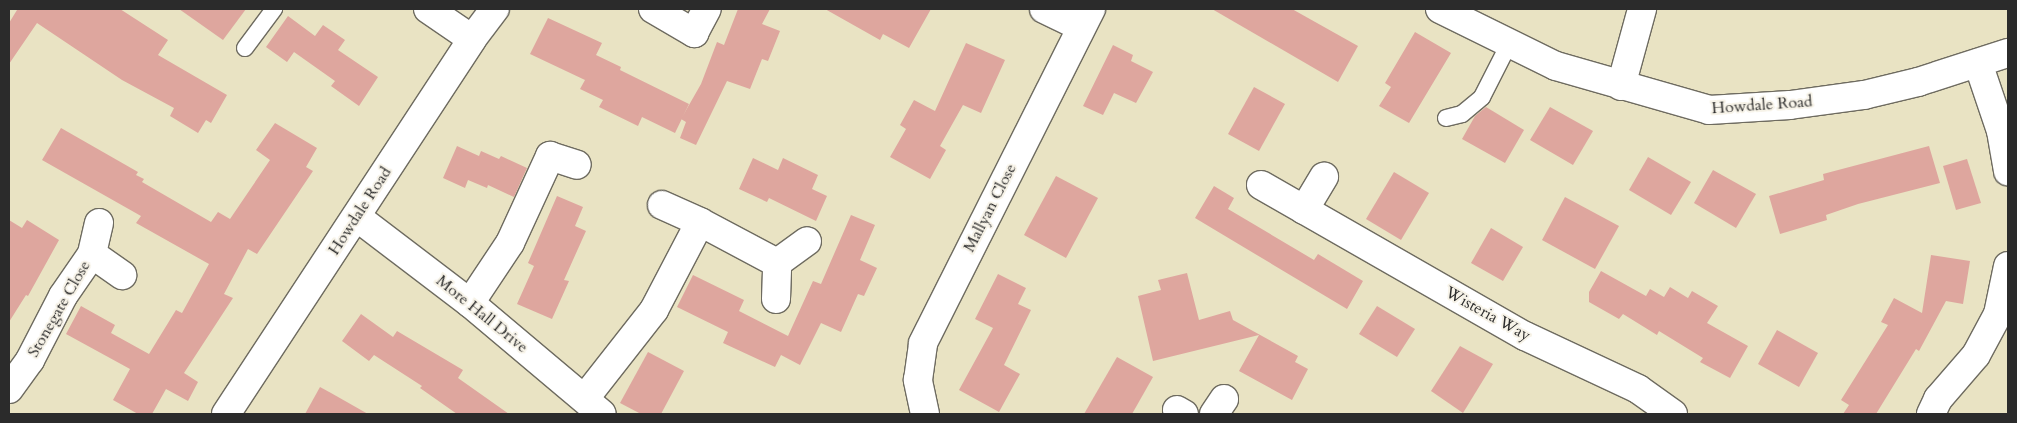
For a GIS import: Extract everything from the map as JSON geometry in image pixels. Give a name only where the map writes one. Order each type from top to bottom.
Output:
[{"type":"street","points":[[428,9],[472,39]]},
{"type":"street","name":"Howdale Road","points":[[226,414],[358,217],[472,39],[495,9]]},
{"type":"street","points":[[653,9],[694,33],[707,9]]},
{"type":"street","points":[[1044,9],[1086,18]]},
{"type":"street","name":"Howdale Road","points":[[1440,9],[1556,66],[1620,86],[1709,110],[1790,106],[1864,95],[2008,54]]},
{"type":"street","points":[[1620,86],[1642,9]]},
{"type":"street","name":"Mallyan Close","points":[[925,414],[918,380],[923,343],[1086,18]]},
{"type":"street","points":[[1978,62],[2001,131],[2008,171]]},
{"type":"street","points":[[470,302],[510,243],[550,156],[577,165]]},
{"type":"street","points":[[1304,210],[1324,177]]},
{"type":"street","name":"Wisteria Way","points":[[1261,185],[1525,336],[1638,389],[1673,414]]},
{"type":"street","points":[[662,205],[700,222],[777,263]]},
{"type":"street","name":"More Hall Drive","points":[[358,217],[470,302],[594,406]]},
{"type":"street","points":[[594,406],[654,310],[700,222]]},
{"type":"street","name":"Stonegate Close","points":[[9,389],[30,360],[63,296],[92,254],[99,223]]},
{"type":"street","points":[[777,263],[806,241]]},
{"type":"street","name":"Stonegate Close","points":[[92,254],[122,274]]},
{"type":"street","points":[[776,299],[777,263]]},
{"type":"street","points":[[1931,414],[1938,399],[1976,355],[1998,314],[2008,266]]},
{"type":"lane","points":[[246,48],[274,9]]},
{"type":"lane","points":[[1446,118],[1462,114],[1482,97],[1509,44]]},
{"type":"building","points":[[15,9],[120,9],[168,40],[158,55],[227,95],[211,123],[206,120],[198,133],[170,116],[174,108],[122,80],[37,23],[9,64],[9,23],[17,10]]},
{"type":"building","points":[[179,9],[246,9],[223,40]]},
{"type":"building","points":[[738,9],[770,9],[762,24],[780,31],[768,61],[762,59],[750,89],[727,81],[696,145],[680,138],[686,122],[681,119],[701,84],[717,42],[724,45]]},
{"type":"building","points":[[825,9],[931,9],[909,48],[883,34],[880,40]]},
{"type":"building","points":[[1212,9],[1292,9],[1358,46],[1338,82]]},
{"type":"building","points":[[288,16],[315,36],[323,25],[345,40],[338,50],[378,77],[359,106],[331,86],[335,81],[294,52],[287,62],[266,47]]},
{"type":"building","points":[[548,18],[602,43],[596,55],[621,67],[620,70],[689,104],[675,133],[642,117],[638,126],[599,107],[603,100],[580,89],[585,80],[530,54]]},
{"type":"building","points":[[1415,32],[1451,53],[1409,123],[1379,106],[1391,87],[1385,83]]},
{"type":"building","points":[[966,43],[1005,60],[981,113],[963,105],[940,146],[946,150],[930,179],[890,157],[906,129],[900,125],[914,100],[935,111]]},
{"type":"building","points":[[1113,45],[1133,55],[1131,61],[1153,72],[1136,103],[1114,93],[1103,115],[1083,106]]},
{"type":"building","points":[[1254,87],[1285,104],[1259,151],[1228,134]]},
{"type":"building","points":[[1486,107],[1524,130],[1505,163],[1462,139],[1475,116]]},
{"type":"building","points":[[1550,107],[1593,131],[1573,165],[1530,140]]},
{"type":"building","points":[[275,123],[317,148],[306,167],[313,171],[257,254],[248,249],[224,294],[233,298],[184,373],[198,382],[188,401],[166,389],[152,414],[138,414],[113,400],[130,369],[66,334],[81,306],[115,325],[111,333],[149,354],[176,310],[182,313],[209,264],[136,223],[141,216],[42,160],[61,128],[138,172],[136,175],[144,179],[142,182],[211,222],[218,212],[230,219],[270,160],[256,150]]},
{"type":"building","points":[[457,146],[479,156],[481,151],[499,159],[501,156],[527,168],[514,197],[488,185],[487,188],[468,180],[465,188],[443,178]]},
{"type":"building","points":[[1929,146],[1940,183],[1858,204],[1826,215],[1827,220],[1780,234],[1769,196],[1824,180],[1823,174]]},
{"type":"building","points":[[1648,157],[1691,182],[1671,215],[1629,190]]},
{"type":"building","points":[[753,158],[778,170],[783,158],[818,175],[812,189],[827,196],[816,221],[769,198],[767,202],[739,189]]},
{"type":"building","points":[[1967,159],[1981,203],[1956,210],[1943,166]]},
{"type":"building","points":[[1713,170],[1756,194],[1736,228],[1694,203]]},
{"type":"building","points":[[1394,172],[1429,193],[1401,240],[1366,219]]},
{"type":"building","points":[[1056,176],[1098,198],[1066,258],[1024,235]]},
{"type":"building","points":[[1214,186],[1234,198],[1228,209],[1314,260],[1318,254],[1363,281],[1347,309],[1195,218]]},
{"type":"building","points":[[557,196],[583,207],[575,226],[586,231],[564,280],[569,281],[552,319],[517,304],[534,266],[528,263]]},
{"type":"building","points":[[1565,197],[1619,226],[1595,269],[1542,240]]},
{"type":"building","points":[[851,215],[875,225],[860,260],[877,268],[864,296],[858,294],[841,332],[821,323],[800,365],[781,355],[775,367],[723,343],[728,332],[677,307],[693,275],[744,300],[739,311],[788,336],[813,281],[821,284]]},
{"type":"building","points":[[9,220],[22,228],[27,220],[59,240],[28,296],[26,295],[9,322]]},
{"type":"building","points":[[1491,228],[1523,247],[1503,281],[1471,263]]},
{"type":"building","points":[[1931,255],[1970,261],[1963,304],[1946,301],[1919,351],[1916,349],[1876,414],[1843,414],[1849,405],[1841,400],[1888,325],[1881,322],[1894,298],[1922,313]]},
{"type":"building","points":[[1601,271],[1646,296],[1650,289],[1664,297],[1670,287],[1688,298],[1692,291],[1718,306],[1707,323],[1748,346],[1730,378],[1700,362],[1703,358],[1659,331],[1657,335],[1623,314],[1619,319],[1589,302],[1589,292]]},
{"type":"building","points":[[1187,273],[1199,320],[1230,311],[1233,320],[1298,356],[1295,362],[1308,369],[1292,400],[1239,371],[1259,335],[1153,361],[1138,296],[1161,290],[1158,280]]},
{"type":"building","points":[[998,274],[1026,288],[1018,304],[1031,310],[1004,365],[1020,374],[999,412],[959,390],[993,328],[975,319]]},
{"type":"building","points":[[1377,306],[1415,329],[1397,357],[1359,334]]},
{"type":"building","points":[[361,314],[393,337],[397,331],[463,370],[458,378],[509,414],[457,414],[420,388],[422,386],[374,355],[369,361],[342,341]]},
{"type":"building","points":[[1777,330],[1818,353],[1799,387],[1758,364]]},
{"type":"building","points":[[1460,346],[1493,364],[1463,413],[1431,391]]},
{"type":"building","points":[[648,352],[684,371],[661,414],[641,414],[620,403]]},
{"type":"building","points":[[1117,357],[1153,377],[1132,414],[1084,414]]},
{"type":"building","points":[[320,387],[331,393],[368,414],[305,414]]}]
